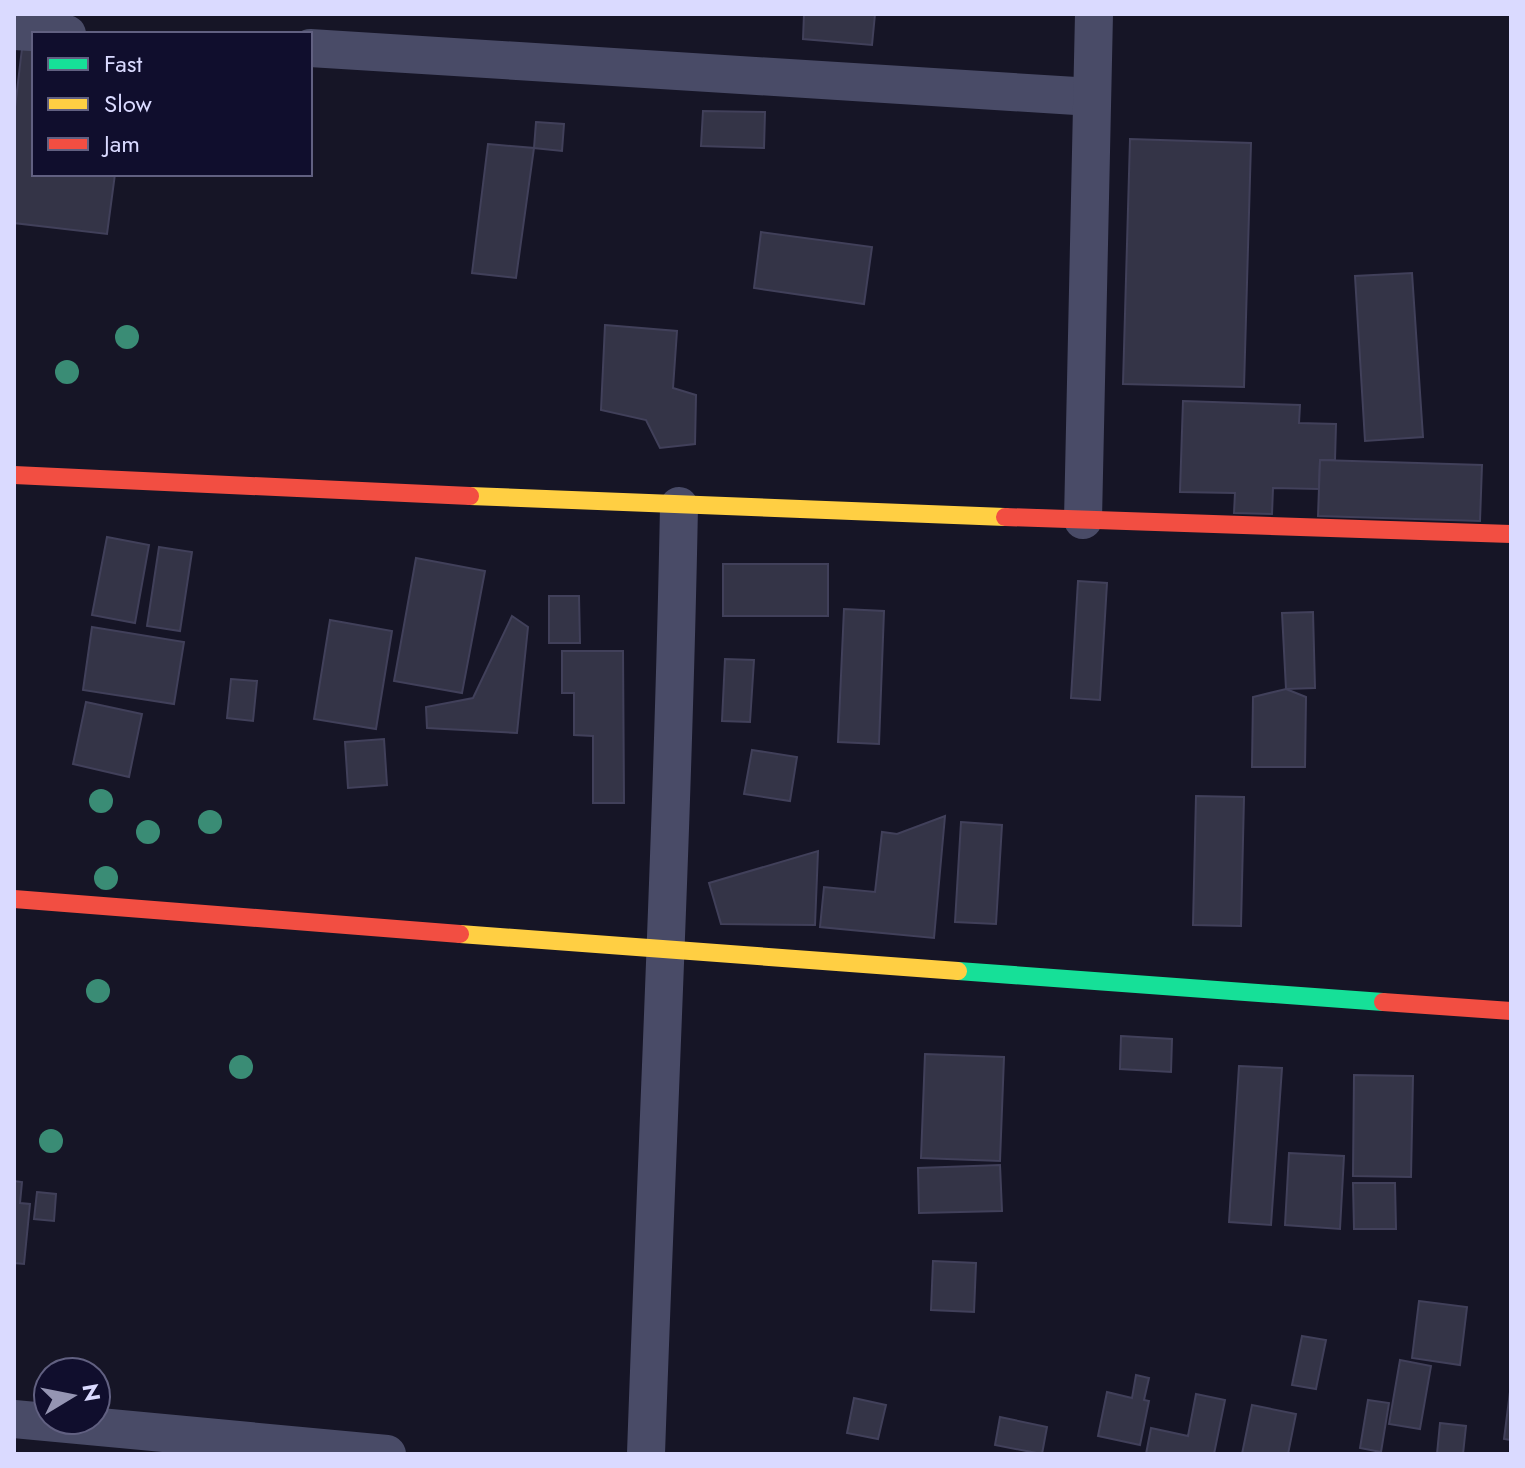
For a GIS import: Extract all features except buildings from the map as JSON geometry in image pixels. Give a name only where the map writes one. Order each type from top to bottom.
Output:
[{"type":"street","points":[[1083,520],[1094,14]]},
{"type":"street","points":[[312,48],[1092,97]]},
{"type":"street","points":[[14,475],[679,506],[1511,534]]},
{"type":"street","points":[[646,1454],[664,950],[674,764],[679,506]]},
{"type":"street","points":[[14,899],[1511,1011]]},
{"type":"street","points":[[14,1419],[312,1451],[387,1454]]},
{"type":"traffic: fast","points":[[958,971],[1383,1002]]},
{"type":"traffic: slow","points":[[470,496],[1005,517]]},
{"type":"traffic: slow","points":[[460,934],[958,971]]},
{"type":"traffic: jam","points":[[14,475],[470,496]]},
{"type":"traffic: jam","points":[[1005,517],[1511,534]]},
{"type":"traffic: jam","points":[[14,899],[460,934]]},
{"type":"traffic: jam","points":[[1383,1002],[1511,1011]]}]
